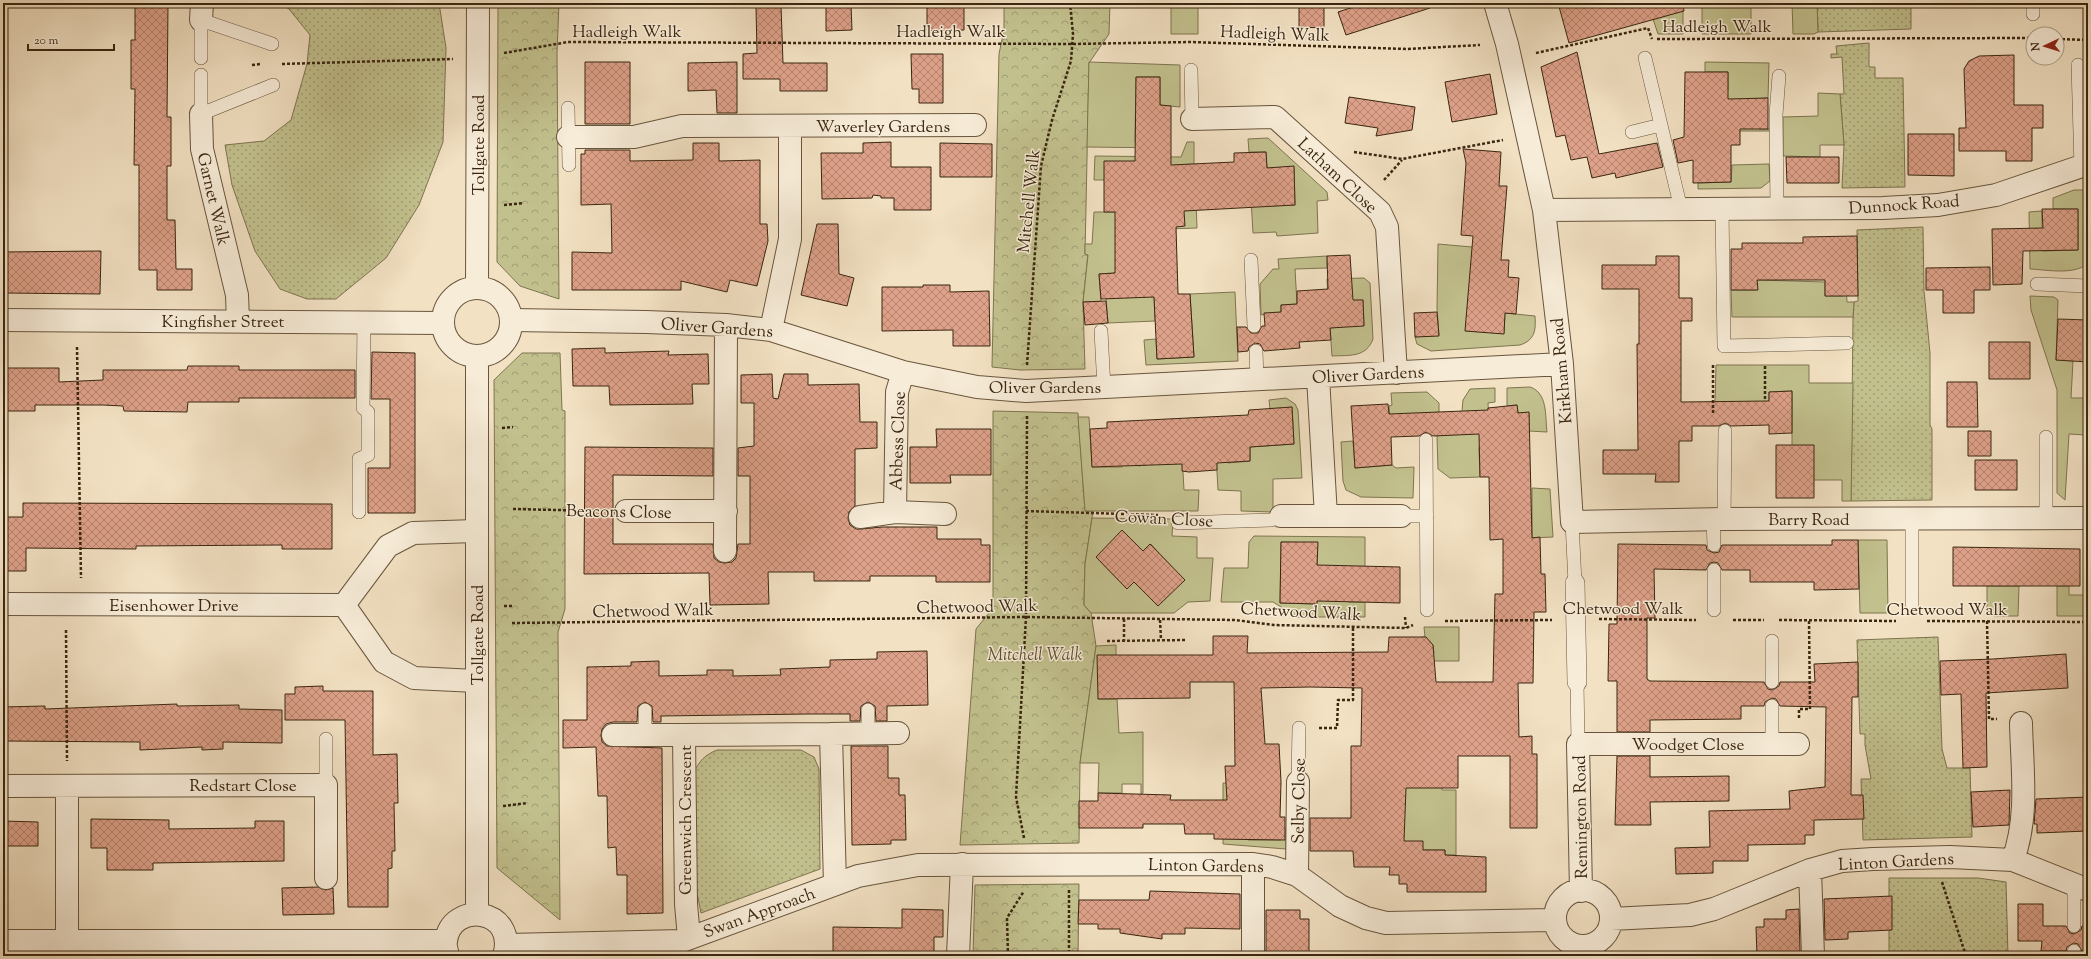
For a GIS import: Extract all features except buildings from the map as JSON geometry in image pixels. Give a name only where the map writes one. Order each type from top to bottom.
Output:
[{"type":"street","name":"Tollgate Road","points":[[478,3],[478,287]]},
{"type":"street","name":"Kirkham Road","points":[[1495,3],[1507,44],[1544,210],[1562,364],[1572,522]]},
{"type":"street","name":"Garnet Walk","points":[[201,114],[202,149],[237,295],[238,321]]},
{"type":"street","name":"Latham Close","points":[[1192,119],[1275,117],[1380,212],[1387,227],[1396,373]]},
{"type":"street","name":"Waverley Gardens","points":[[568,137],[634,137],[682,126],[975,125]]},
{"type":"street","points":[[771,330],[790,239],[790,126]]},
{"type":"street","name":"Dunnock Road","points":[[1544,210],[1777,209],[1938,206],[1996,195],[2085,165]]},
{"type":"street","points":[[478,287],[494,292],[506,304],[511,320],[507,338],[494,351],[477,356],[460,352],[447,340],[442,323],[447,305],[460,292],[478,287]]},
{"type":"street","name":"Kingfisher Street","points":[[3,320],[442,323]]},
{"type":"street","name":"Oliver Gardens","points":[[511,320],[726,325],[771,330],[903,372],[977,387],[1026,391],[1562,364]]},
{"type":"street","points":[[726,325],[726,551]]},
{"type":"street","name":"Tollgate Road","points":[[477,356],[477,913]]},
{"type":"street","name":"Abbess Close","points":[[895,512],[897,392],[903,372]]},
{"type":"street","points":[[1318,377],[1326,516]]},
{"type":"street","name":"Beacons Close","points":[[626,511],[726,512]]},
{"type":"street","name":"Abbess Close","points":[[860,517],[895,512],[945,514]]},
{"type":"street","name":"Cowan Close","points":[[1281,516],[1401,516]]},
{"type":"street","name":"Barry Road","points":[[1572,522],[1719,519],[2088,518]]},
{"type":"street","points":[[476,531],[413,533],[388,546],[344,605],[384,662],[414,678],[476,681]]},
{"type":"street","name":"Kirkham Road","points":[[1575,583],[1577,682]]},
{"type":"street","name":"Eisenhower Drive","points":[[3,604],[344,605]]},
{"type":"street","points":[[2013,860],[2019,842],[2024,818],[2021,723]]},
{"type":"street","name":"Greenwich Crescent","points":[[684,945],[686,904],[684,735],[898,732]]},
{"type":"street","points":[[831,734],[835,884]]},
{"type":"street","points":[[613,736],[684,735]]},
{"type":"street","name":"Woodget Close","points":[[1578,744],[1798,744]]},
{"type":"street","name":"Remington Road","points":[[1578,744],[1581,890]]},
{"type":"street","name":"Selby Close","points":[[1297,875],[1298,782]]},
{"type":"street","points":[[326,785],[326,878]]},
{"type":"street","name":"Redstart Close","points":[[3,786],[326,785]]},
{"type":"street","points":[[67,786],[67,949]]},
{"type":"street","name":"Linton Gardens","points":[[1611,919],[1690,914],[1714,909],[1810,870],[1842,861],[1934,857],[2013,860],[2081,887]]},
{"type":"street","points":[[958,956],[962,864]]},
{"type":"street","name":"Linton Gardens","points":[[962,864],[1253,864],[1272,867],[1297,875],[1340,906],[1366,918],[1386,923],[1555,920]]},
{"type":"street","name":"Swan Approach","points":[[506,951],[684,945],[858,876],[918,866],[962,864]]},
{"type":"street","points":[[1253,864],[1253,956]]},
{"type":"street","points":[[1810,870],[1813,956]]},
{"type":"street","points":[[1581,890],[1600,896],[1608,906],[1611,919],[1604,936],[1584,951],[1577,945],[1566,940],[1558,931],[1555,920],[1557,909],[1562,900],[1571,893],[1581,890]]},
{"type":"street","points":[[3,941],[67,949],[447,949],[451,927],[462,917],[477,913],[492,918],[504,930],[506,951]]},
{"type":"lane","points":[[201,58],[201,11],[272,44]]},
{"type":"lane","points":[[1645,58],[1681,209]]},
{"type":"lane","name":"Dunnock Road","points":[[2078,65],[2085,165]]},
{"type":"lane","name":"Latham Close","points":[[1191,70],[1192,119]]},
{"type":"lane","name":"Garnet Walk","points":[[201,75],[201,114]]},
{"type":"lane","points":[[1777,209],[1776,115],[1779,76]]},
{"type":"lane","points":[[201,114],[273,85]]},
{"type":"lane","points":[[568,108],[569,166]]},
{"type":"lane","points":[[1632,132],[1661,124]]},
{"type":"lane","points":[[1722,209],[1724,346],[1847,344]]},
{"type":"lane","points":[[1250,260],[1254,326]]},
{"type":"lane","points":[[2037,284],[2088,286]]},
{"type":"lane","points":[[359,512],[359,459],[368,455],[368,412],[363,408],[364,322]]},
{"type":"lane","points":[[1101,331],[1104,388]]},
{"type":"lane","points":[[1256,351],[1258,380]]},
{"type":"lane","points":[[1714,545],[1719,519],[1725,433]]},
{"type":"lane","points":[[2046,437],[2046,518]]},
{"type":"lane","points":[[1426,440],[1427,610]]},
{"type":"lane","name":"Cowan Close","points":[[1178,523],[1271,520],[1281,516]]},
{"type":"lane","name":"Cowan Close","points":[[1401,516],[1427,516]]},
{"type":"lane","points":[[1912,518],[1912,607]]},
{"type":"lane","name":"Kirkham Road","points":[[1572,522],[1575,583]]},
{"type":"lane","points":[[1714,570],[1714,610]]},
{"type":"lane","points":[[1772,641],[1772,682]]},
{"type":"lane","name":"Kirkham Road","points":[[1577,682],[1578,744]]},
{"type":"lane","points":[[1772,706],[1772,744]]},
{"type":"lane","points":[[645,710],[645,735]]},
{"type":"lane","points":[[868,710],[868,733]]},
{"type":"lane","name":"Selby Close","points":[[1298,782],[1299,728]]},
{"type":"lane","points":[[326,739],[326,785]]},
{"type":"lane","points":[[2074,926],[2081,887]]},
{"type":"path","name":"Mitchell Walk","points":[[1026,369],[1041,166],[1052,120],[1072,61],[1073,44],[1070,3]]},
{"type":"path","name":"Hadleigh Walk","points":[[504,53],[568,42],[1073,44],[1191,42],[1407,49],[1507,44],[1538,53],[1648,28],[1652,39],[2025,38]]},
{"type":"path","points":[[2065,39],[2088,40]]},
{"type":"path","points":[[252,57],[252,70]]},
{"type":"path","points":[[281,64],[459,58]]},
{"type":"path","points":[[252,65],[266,64]]},
{"type":"path","points":[[1402,159],[1527,136]]},
{"type":"path","points":[[504,204],[524,203]]},
{"type":"path","points":[[67,786],[73,604],[77,320]]},
{"type":"path","points":[[1764,345],[1765,401]]},
{"type":"path","points":[[1713,360],[1713,435],[1725,433]]},
{"type":"path","points":[[1024,842],[1016,797],[1026,617],[1026,414]]},
{"type":"path","name":"Beacons Close","points":[[513,509],[626,511]]},
{"type":"path","name":"Cowan Close","points":[[1026,511],[1174,516],[1178,523]]},
{"type":"path","name":"Chetwood Walk","points":[[512,624],[1026,617],[1235,620],[1274,625],[1406,628],[1417,623]]},
{"type":"path","points":[[1124,619],[1124,641]]},
{"type":"path","name":"Chetwood Walk","points":[[1438,621],[1575,619],[1699,620]]},
{"type":"path","points":[[1160,620],[1161,640]]},
{"type":"path","points":[[1730,620],[1769,620]]},
{"type":"path","name":"Chetwood Walk","points":[[1777,620],[1903,621]]},
{"type":"path","points":[[1798,744],[1799,709],[1810,709],[1809,620]]},
{"type":"path","name":"Chetwood Walk","points":[[1926,621],[2088,622]]},
{"type":"path","points":[[1987,621],[1989,719],[2021,718],[2021,723]]},
{"type":"path","points":[[1299,728],[1337,728],[1338,700],[1353,700],[1353,626]]},
{"type":"path","points":[[1107,641],[1187,640]]},
{"type":"path","points":[[497,806],[528,803]]},
{"type":"path","points":[[1934,857],[1966,956]]},
{"type":"path","points":[[1068,864],[1069,956]]},
{"type":"path","points":[[1008,956],[1007,918],[1024,889]]},
{"type":"green space","points":[[279,3],[439,3],[446,48],[443,142],[419,205],[386,258],[336,299],[307,299],[280,289],[255,251],[232,185],[225,145],[264,141],[291,120],[307,64],[310,35],[289,9]]},
{"type":"green space","points":[[498,3],[559,3],[557,53],[559,299],[520,286],[497,262]]},
{"type":"green space","points":[[1004,3],[1110,3],[1109,34],[1089,63],[1085,254],[1088,254],[1083,302],[1085,369],[1020,370],[992,367],[999,54],[1004,30]]},
{"type":"green space","points":[[1171,3],[1198,3],[1198,34],[1171,34]]},
{"type":"green space","points":[[1680,3],[1683,3],[1683,34],[1658,34],[1653,19]]},
{"type":"green space","points":[[1702,3],[1751,5],[1751,34],[1702,34]]},
{"type":"green space","points":[[1792,3],[1817,3],[1818,32],[1814,34],[1793,34]]},
{"type":"green space","points":[[1817,3],[1911,3],[1911,29],[1818,32]]},
{"type":"green space","points":[[1869,43],[1869,67],[1875,67],[1875,78],[1903,78],[1905,187],[1842,188],[1844,145],[1840,94],[1844,94],[1842,57],[1831,58],[1831,54],[1837,54],[1836,46]]},
{"type":"green space","points":[[1089,62],[1180,65],[1180,107],[1160,105],[1160,77],[1136,77],[1135,142],[1171,143],[1169,148],[1087,147]]},
{"type":"green space","points":[[1705,62],[1769,63],[1768,98],[1748,99],[1759,129],[1769,129],[1769,131],[1721,131],[1721,91],[1728,90],[1728,72],[1705,72]]},
{"type":"green space","points":[[1818,93],[1840,94],[1844,145],[1820,145],[1820,157],[1783,156],[1783,117],[1818,116]]},
{"type":"green space","points":[[1268,138],[1327,192],[1328,200],[1317,201],[1318,233],[1277,236],[1276,232],[1253,233],[1251,198],[1268,189],[1269,206],[1295,205],[1294,167],[1267,168],[1266,152],[1249,152],[1248,139]]},
{"type":"green space","points":[[1187,142],[1194,142],[1194,164],[1175,165],[1196,200],[1197,228],[1168,229],[1130,272],[1099,274],[1101,302],[1083,302],[1088,255],[1085,254],[1085,244],[1092,244],[1094,212],[1115,212],[1140,246],[1104,180],[1094,180],[1095,156],[1181,157]]},
{"type":"green space","points":[[1769,164],[1770,181],[1761,188],[1698,189],[1698,183],[1731,182],[1732,165]]},
{"type":"green space","points":[[2074,190],[2088,190],[2088,264],[2075,270],[2068,271],[2030,269],[2029,212],[2042,211],[2042,251],[2078,250],[2078,209],[2053,209],[2053,198]]},
{"type":"green space","points":[[1923,227],[1924,291],[1930,353],[1932,500],[1851,501],[1853,317],[1854,302],[1858,301],[1857,230]]},
{"type":"green space","points":[[1438,244],[1472,247],[1504,333],[1505,313],[1535,316],[1534,334],[1529,340],[1520,345],[1431,351],[1417,344],[1415,337],[1439,335],[1437,308]]},
{"type":"green space","points":[[1327,256],[1327,268],[1295,269],[1297,304],[1281,305],[1281,312],[1261,315],[1260,284],[1273,269],[1279,269],[1278,259]]},
{"type":"green space","points":[[1364,278],[1370,283],[1373,339],[1366,350],[1351,355],[1332,356],[1330,328],[1364,325],[1363,300],[1328,302],[1327,279]]},
{"type":"green space","points":[[1757,280],[1825,282],[1825,296],[1843,296],[1846,286],[1847,302],[1854,302],[1853,317],[1732,317],[1731,290],[1757,290]]},
{"type":"green space","points":[[1235,292],[1238,361],[1146,365],[1144,340],[1156,339],[1157,359],[1194,357],[1190,294]]},
{"type":"green space","points":[[1154,295],[1155,321],[1108,323],[1106,298]]},
{"type":"green space","points":[[2030,296],[2054,297],[2058,300],[2056,360],[2073,361],[2071,398],[2088,398],[2086,435],[2069,434],[2065,500],[2057,493],[2057,390],[2031,310]]},
{"type":"green space","points":[[522,353],[560,353],[562,410],[565,411],[565,609],[558,632],[560,920],[497,868],[494,380]]},
{"type":"green space","points":[[1716,365],[1809,365],[1809,383],[1853,383],[1851,501],[1842,501],[1842,480],[1814,480],[1792,445],[1792,391],[1769,392],[1769,408],[1715,402]]},
{"type":"green space","points":[[1530,387],[1540,394],[1543,400],[1547,432],[1529,431],[1529,413],[1518,413],[1517,405],[1507,406],[1507,388]]},
{"type":"green space","points":[[1495,388],[1495,402],[1488,403],[1489,429],[1479,448],[1480,477],[1450,478],[1438,469],[1437,436],[1462,411],[1463,400],[1470,389]]},
{"type":"green space","points":[[1427,392],[1439,403],[1439,412],[1390,421],[1389,406],[1392,405],[1391,393]]},
{"type":"green space","points":[[1286,398],[1295,404],[1298,410],[1302,478],[1273,479],[1273,512],[1241,511],[1241,491],[1218,490],[1216,454],[1228,453],[1228,463],[1250,461],[1250,447],[1294,444],[1292,407],[1270,409],[1269,400]]},
{"type":"green space","name":"Mitchell Walk","points":[[993,411],[1078,413],[1085,511],[1093,511],[1085,564],[1084,605],[1091,613],[1096,646],[1080,763],[1079,843],[960,845],[976,629],[993,608]]},
{"type":"green space","points":[[1078,417],[1089,417],[1092,467],[1122,467],[1123,464],[1137,463],[1138,466],[1146,465],[1182,455],[1184,490],[1199,490],[1198,511],[1085,511]]},
{"type":"green space","points":[[1353,441],[1355,468],[1392,465],[1396,468],[1414,467],[1413,498],[1361,497],[1346,490],[1343,481],[1341,442]]},
{"type":"green space","points":[[1532,488],[1550,489],[1553,537],[1532,538]]},
{"type":"green space","points":[[1092,518],[1173,519],[1172,536],[1197,537],[1197,558],[1213,558],[1210,601],[1188,602],[1174,613],[1091,613],[1084,605],[1085,564]],"holes":[[[1122,531],[1143,551],[1151,544],[1159,553],[1152,560],[1161,555],[1184,580],[1158,606],[1134,582],[1126,588],[1096,557]]]},
{"type":"green space","points":[[1254,536],[1365,537],[1365,566],[1348,602],[1365,602],[1365,617],[1297,617],[1273,602],[1221,602],[1224,568],[1248,568],[1249,542]],"holes":[[[1281,542],[1317,543],[1317,604],[1280,603]]]},
{"type":"green space","points":[[1858,540],[1887,540],[1888,613],[1860,613]]},
{"type":"green space","points":[[1987,586],[2019,586],[2018,616],[1994,616],[1994,613],[1987,613]]},
{"type":"green space","points":[[2057,586],[2069,586],[2069,595],[2088,595],[2088,616],[2057,616]]},
{"type":"green space","points":[[1424,627],[1459,627],[1459,661],[1422,661],[1434,653],[1433,645],[1428,640],[1423,640],[1422,637],[1425,637]]},
{"type":"green space","points":[[1938,637],[1942,749],[1947,768],[1970,768],[1972,837],[1863,840],[1861,779],[1871,779],[1865,745],[1865,734],[1860,734],[1857,640]]},
{"type":"green space","points":[[1116,645],[1116,655],[1098,699],[1117,699],[1119,733],[1143,732],[1143,793],[1141,794],[1141,784],[1122,784],[1122,793],[1098,793],[1099,763],[1080,763],[1096,646]]},
{"type":"green space","points":[[1442,747],[1442,790],[1456,790],[1456,855],[1445,855],[1445,850],[1423,850],[1354,841]]},
{"type":"green space","points":[[717,750],[801,750],[814,757],[819,769],[820,869],[701,913],[695,883],[694,772],[703,758]]},
{"type":"green space","points":[[1223,783],[1268,783],[1248,820],[1248,840],[1281,840],[1281,829],[1286,829],[1286,849],[1223,844]]},
{"type":"green space","points":[[1889,878],[1978,878],[2006,882],[2008,956],[1889,956]]},
{"type":"green space","points":[[1079,884],[1078,956],[973,956],[975,885]]}]
